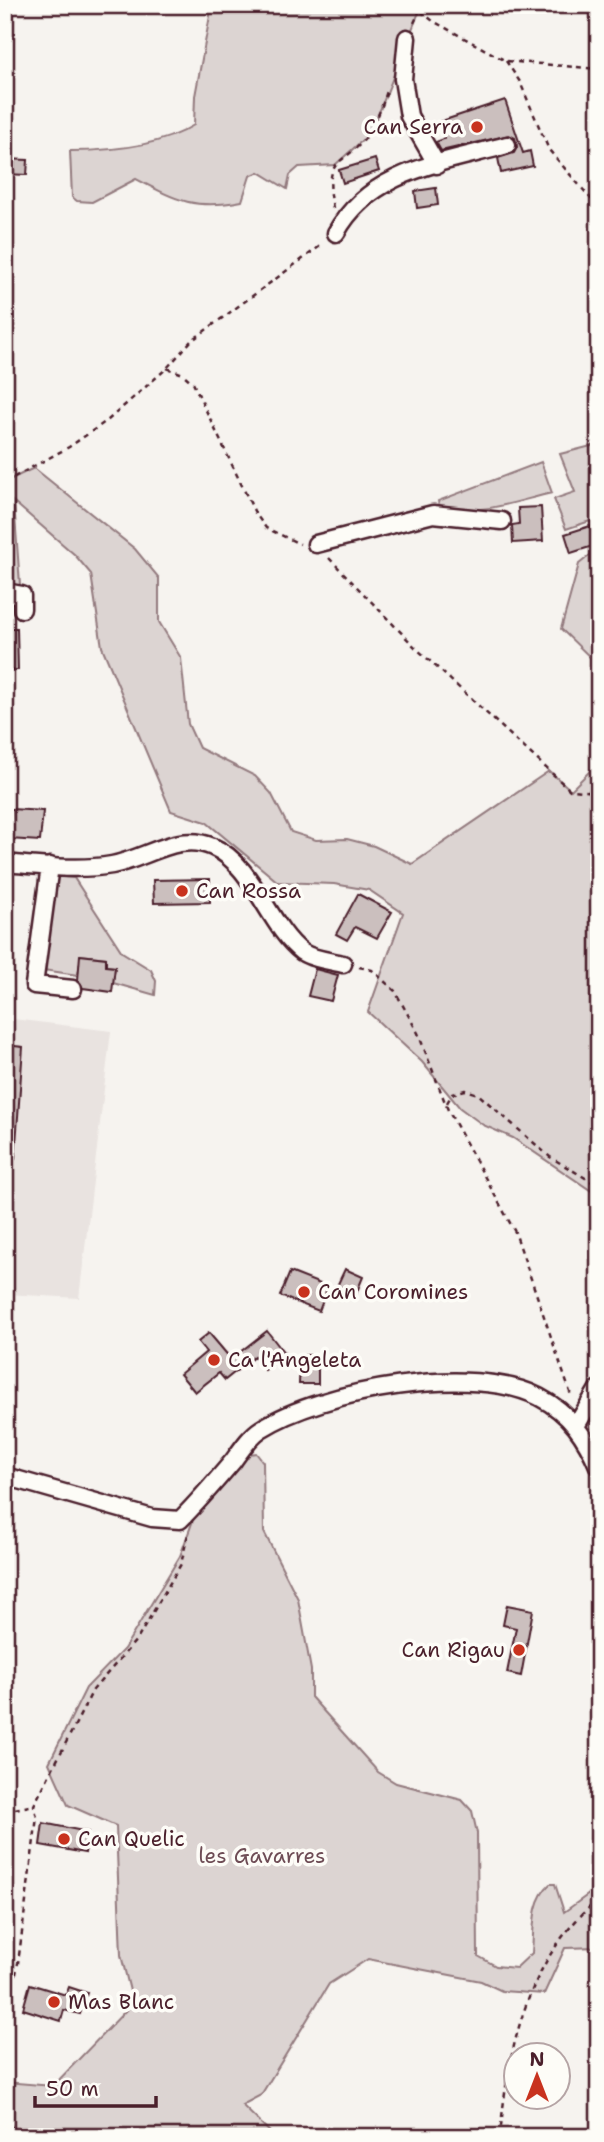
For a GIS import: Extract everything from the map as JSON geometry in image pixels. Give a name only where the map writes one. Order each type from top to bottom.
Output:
[{"type":"street","points":[[407,38],[403,79],[409,116],[437,165]]},
{"type":"street","points":[[336,233],[345,216],[376,188],[395,176],[507,145]]},
{"type":"street","points":[[316,544],[433,514],[502,521]]},
{"type":"street","points":[[5,592],[22,595],[22,609]]},
{"type":"street","points":[[5,863],[50,866],[111,865],[173,843],[196,841],[216,847],[233,863],[292,943],[304,954],[342,964]]},
{"type":"street","points":[[50,866],[34,985],[73,989]]},
{"type":"street","points":[[5,1476],[152,1518],[180,1520],[258,1430],[301,1407],[396,1386],[495,1382],[541,1398],[576,1426],[584,1436],[599,1468]]},
{"type":"street","points":[[576,1426],[598,1389]]},
{"type":"path","points":[[413,5],[419,12],[506,61],[599,69]]},
{"type":"path","points":[[407,38],[419,12]]},
{"type":"path","points":[[506,61],[520,82],[549,150],[599,208]]},
{"type":"path","points":[[5,482],[69,447],[108,420],[167,368],[191,341],[302,262],[336,233],[330,180],[335,165],[365,138],[380,112],[391,80]]},
{"type":"path","points":[[167,368],[183,374],[193,383],[248,501],[266,528],[299,544],[316,544],[416,649],[570,790],[599,792]]},
{"type":"path","points":[[342,964],[372,970],[395,991],[418,1033],[446,1103],[515,1232],[571,1391],[576,1426]]},
{"type":"path","points":[[446,1103],[452,1094],[465,1090],[478,1094],[550,1157],[599,1185]]},
{"type":"path","points":[[5,2034],[18,1964],[37,1817],[34,1805],[93,1690],[138,1638],[181,1564],[190,1510]]},
{"type":"path","points":[[5,1811],[34,1805]]},
{"type":"path","points":[[499,2137],[517,2036],[535,1979],[550,1951],[571,1925],[599,1899]]},
{"type":"path","points":[[5,2115],[17,2137]]},
{"type":"shaded area","points":[[5,1018],[111,1031],[79,1298],[5,1294]]},
{"type":"green space","points":[[212,5],[413,5],[419,12],[374,125],[365,138],[335,165],[299,167],[290,175],[287,189],[259,172],[250,176],[242,201],[226,204],[187,202],[136,179],[92,202],[77,201],[72,197],[70,151],[102,150],[150,143],[194,125],[195,96]]},
{"type":"green space","points":[[599,444],[599,547],[590,521],[566,529],[554,499],[575,492],[560,454]]},
{"type":"green space","points":[[541,462],[552,493],[481,509],[453,509],[439,505],[438,501]]},
{"type":"green space","points":[[34,468],[135,549],[159,578],[159,622],[181,658],[188,724],[199,748],[255,776],[271,793],[291,832],[316,840],[347,839],[374,846],[412,864],[549,771],[571,790],[599,762],[599,1196],[513,1138],[483,1125],[460,1108],[422,1062],[368,1012],[403,913],[369,890],[334,884],[278,882],[206,822],[171,811],[102,647],[91,574],[75,555],[14,502],[20,585],[5,585],[5,482]]},
{"type":"green space","points":[[599,548],[599,666],[561,629],[579,564]]},
{"type":"green space","points":[[56,876],[74,878],[122,952],[151,970],[156,981],[155,995],[113,983],[115,967],[106,966],[106,958],[81,955],[78,975],[43,970]]},
{"type":"green space","name":"les Gavarres","points":[[256,1453],[263,1462],[264,1532],[298,1599],[311,1670],[311,1697],[378,1772],[396,1783],[462,1800],[472,1811],[477,1833],[478,1956],[496,1966],[516,1968],[532,1953],[536,1907],[550,1884],[555,1884],[564,1912],[593,1891],[599,1882],[599,1947],[565,1948],[544,1994],[502,1991],[481,1981],[368,1959],[329,1984],[261,2095],[242,2105],[275,2137],[5,2137],[5,2082],[53,2086],[133,2003],[121,1955],[116,1826],[68,1805],[49,1763],[86,1688],[124,1649],[180,1556],[196,1512],[243,1455]]},
{"type":"building","name":"Can Serra","points":[[505,100],[523,153],[530,151],[533,166],[501,173],[498,158],[514,153],[517,147],[515,138],[509,135],[441,151],[436,142],[444,139],[439,122]]},
{"type":"building","points":[[5,159],[28,160],[27,175],[5,174]]},
{"type":"building","points":[[375,159],[379,171],[343,183],[339,170]]},
{"type":"building","points":[[436,188],[438,205],[417,208],[415,191]]},
{"type":"building","points":[[541,507],[543,541],[513,543],[512,525],[519,524],[518,508]]},
{"type":"building","points":[[590,526],[596,545],[571,553],[565,534]]},
{"type":"building","points":[[5,628],[17,628],[18,670],[5,670]]},
{"type":"building","points":[[11,809],[43,811],[40,841],[9,839]]},
{"type":"building","name":"Can Rossa","points":[[210,879],[210,902],[154,903],[153,880]]},
{"type":"building","points":[[358,894],[392,912],[377,938],[355,927],[347,940],[336,934]]},
{"type":"building","points":[[80,955],[106,958],[106,966],[115,967],[112,992],[83,988],[78,980]]},
{"type":"building","points":[[315,969],[338,975],[331,1001],[308,996]]},
{"type":"building","points":[[5,1045],[23,1047],[15,1158],[5,1158]]},
{"type":"building","points":[[345,1269],[363,1277],[356,1294],[337,1286]]},
{"type":"building","name":"Can Coromines","points":[[290,1272],[328,1287],[319,1311],[280,1296]]},
{"type":"building","name":"Ca l'Angeleta","points":[[267,1331],[285,1354],[265,1370],[255,1356],[225,1380],[219,1373],[195,1392],[180,1374],[206,1352],[198,1342],[209,1333],[231,1359]]},
{"type":"building","points":[[300,1355],[318,1355],[318,1384],[299,1384]]},
{"type":"building","name":"Can Rigau","points":[[507,1605],[533,1610],[521,1676],[507,1673],[516,1628],[503,1625]]},
{"type":"building","name":"Can Quelic","points":[[43,1823],[88,1832],[85,1853],[40,1845]]},
{"type":"building","name":"Mas Blanc","points":[[30,1984],[66,1995],[69,1987],[87,1993],[80,2014],[64,2010],[61,2021],[23,2009]]},
{"type":"place","name":"Can Serra","points":[[477,127]]},
{"type":"place","name":"Can Rossa","points":[[182,891]]},
{"type":"place","name":"Can Coromines","points":[[304,1292]]},
{"type":"place","name":"Ca l'Angeleta","points":[[214,1360]]},
{"type":"place","name":"Can Rigau","points":[[519,1650]]},
{"type":"place","name":"Can Quelic","points":[[64,1839]]},
{"type":"place","name":"Mas Blanc","points":[[54,2002]]}]
